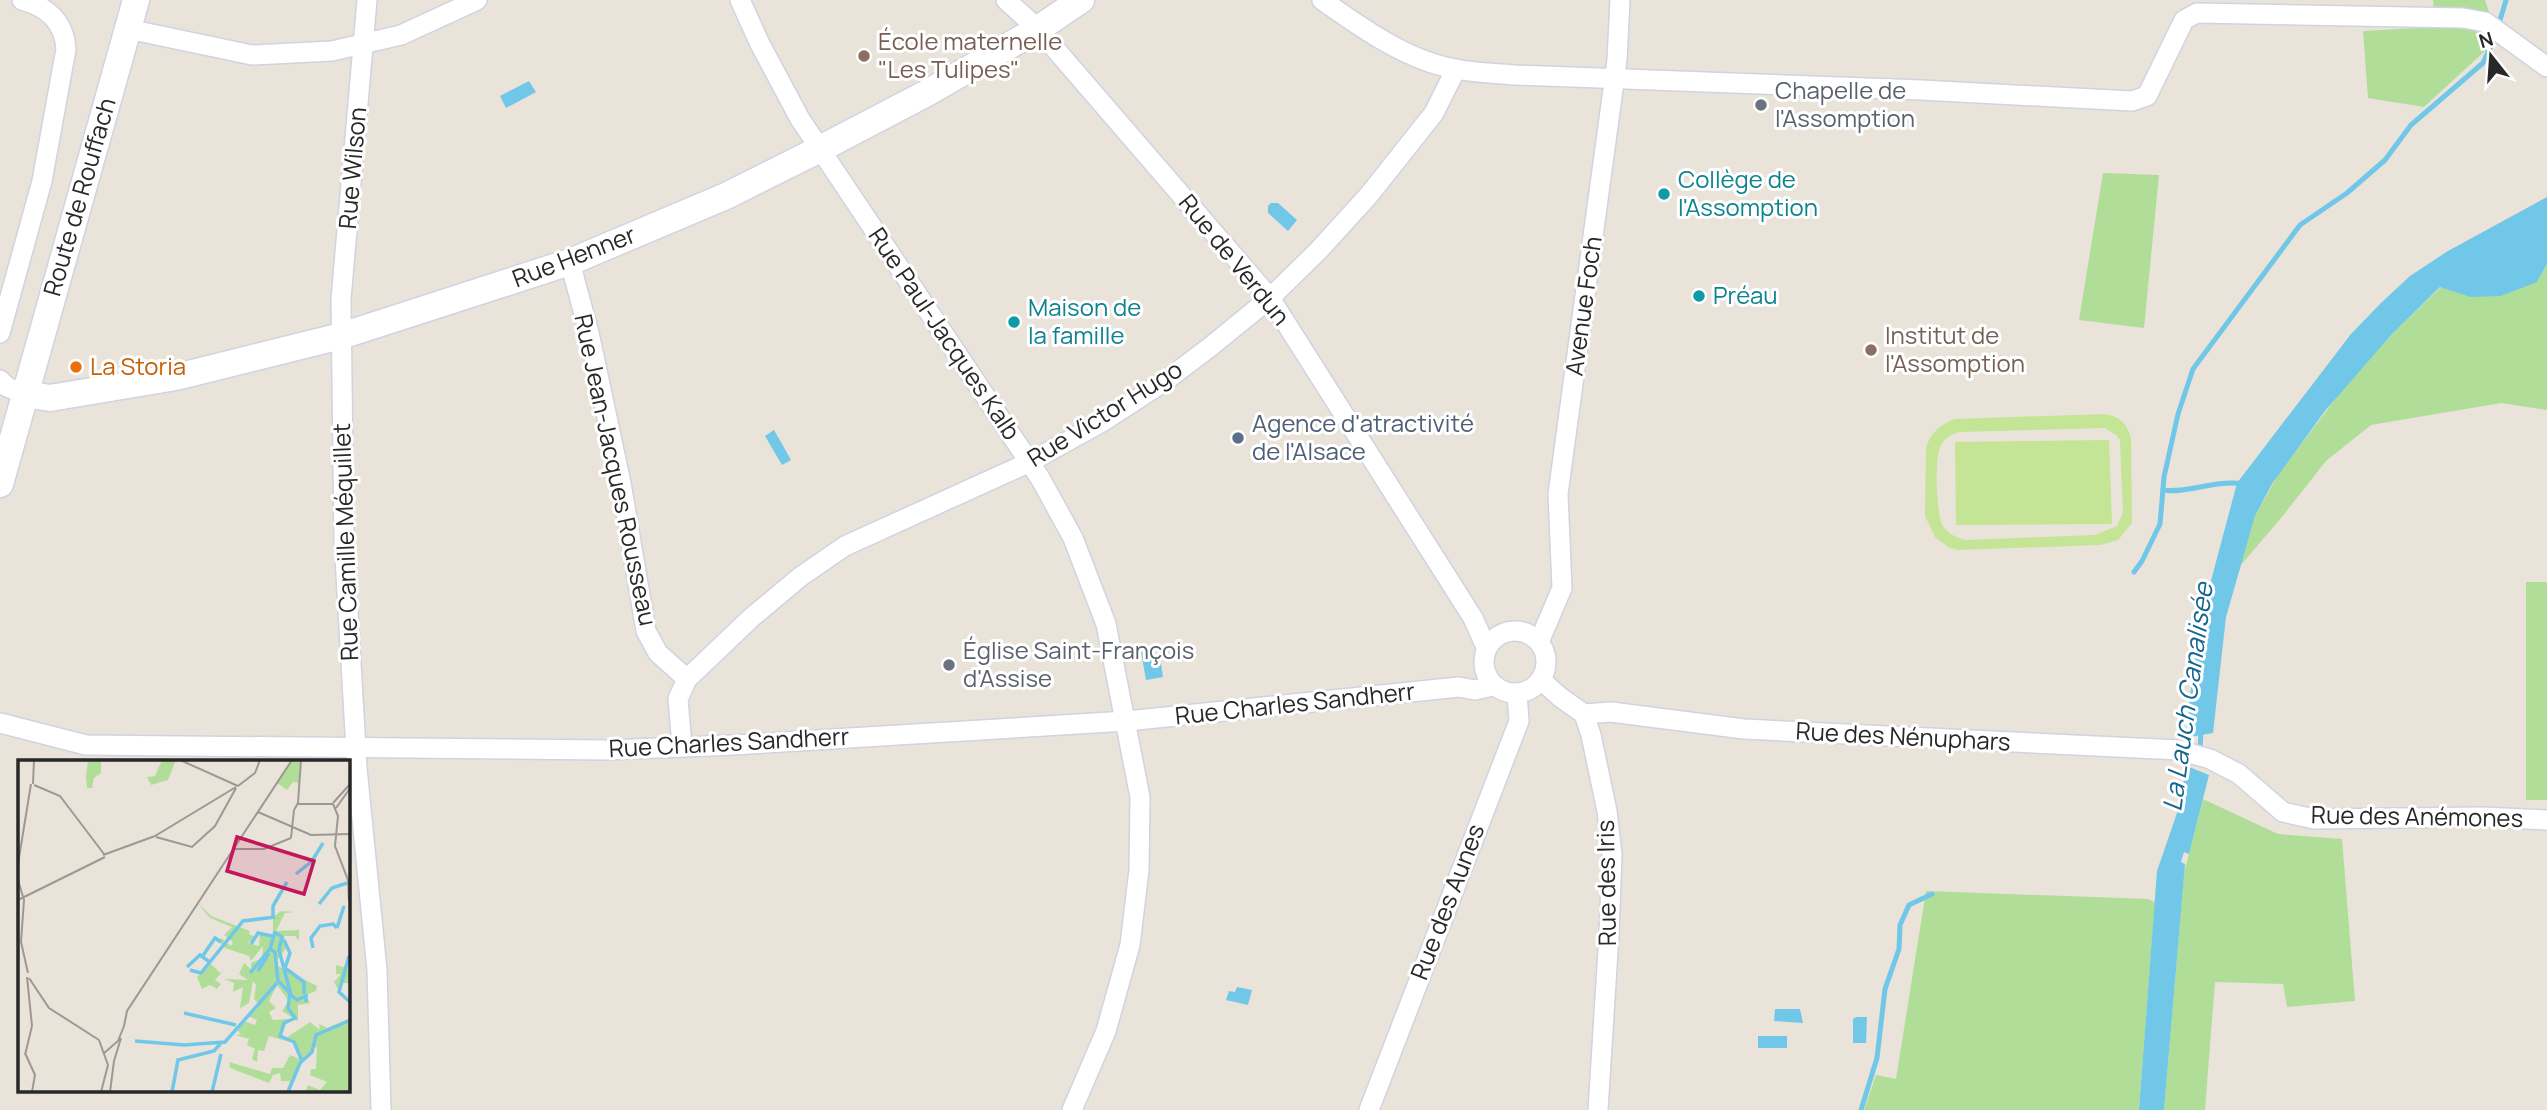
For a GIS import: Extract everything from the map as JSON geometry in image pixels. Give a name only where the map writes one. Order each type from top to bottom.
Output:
[{"type":"street","points":[[22,0],[49,4]]},
{"type":"street","name":"Route de Rouffach","points":[[0,484],[136,0]]},
{"type":"street","name":"Rue Wilson","points":[[341,336],[341,299],[367,0]]},
{"type":"street","points":[[128,29],[252,55],[332,51],[401,35],[477,0]]},
{"type":"street","name":"Rue Paul-Jacques Kalb","points":[[740,0],[800,119],[1030,462],[1073,538],[1106,624],[1140,797],[1139,870],[1130,945],[1106,1031],[1073,1110]]},
{"type":"street","name":"Rue de Verdun","points":[[1006,0],[1038,29],[1270,298],[1473,618],[1484,657]]},
{"type":"street","name":"Rue Henner","points":[[25,394],[50,398],[176,377],[341,336],[570,262],[726,196],[820,149],[927,93],[1038,29],[1081,0]]},
{"type":"street","points":[[1322,0],[1358,25],[1420,60],[1456,69],[1614,80],[1792,84],[2132,101],[2147,96],[2184,20],[2197,13],[2463,18],[2485,22],[2547,67]]},
{"type":"street","name":"Avenue Foch","points":[[1532,637],[1552,610],[1562,588],[1558,494],[1617,60],[1619,0]]},
{"type":"street","name":"Route de Rouffach","points":[[0,333],[42,181],[64,63],[65,38],[49,4]]},
{"type":"street","name":"Rue Victor Hugo","points":[[687,679],[751,618],[800,577],[845,546],[1030,462],[1102,422],[1165,381],[1270,298],[1369,195],[1434,113],[1456,69]]},
{"type":"street","name":"Rue Jean-Jacques Rousseau","points":[[570,262],[589,333],[621,483],[646,631],[658,653],[687,679]]},
{"type":"street","name":"Rue Camille Méquillet","points":[[341,336],[344,540],[355,749],[377,970],[380,1110]]},
{"type":"street","points":[[0,380],[7,387],[25,394]]},
{"type":"street","name":"Rue de Verdun","points":[[1473,618],[1501,633]]},
{"type":"street","points":[[1459,687],[1501,633],[1512,630],[1532,637],[1545,654],[1546,668],[1541,680],[1530,690],[1517,694],[1504,692],[1493,687],[1484,657]]},
{"type":"street","points":[[682,746],[678,699],[687,679]]},
{"type":"street","points":[[1541,680],[1559,697],[1584,714]]},
{"type":"street","name":"Rue Charles Sandherr","points":[[0,723],[86,745],[607,750],[1127,721],[1459,687],[1475,690],[1493,687]]},
{"type":"street","name":"Rue des Aunes","points":[[1369,1110],[1519,721],[1517,694]]},
{"type":"street","name":"Rue des Nénuphars","points":[[1584,714],[1611,712],[1758,730],[2179,750],[2215,762]]},
{"type":"street","name":"Rue des Iris","points":[[1584,714],[1607,811],[1612,855],[1609,948],[1598,1110]]},
{"type":"street","name":"Rue des Anémones","points":[[2215,762],[2239,774],[2283,812],[2314,819],[2482,817],[2547,820]]},
{"type":"green space","points":[[2433,0],[2485,0],[2498,39],[2424,107],[2368,98],[2363,31],[2435,27]]},
{"type":"green space","points":[[2103,173],[2159,175],[2144,328],[2079,320]]},
{"type":"green space","points":[[2547,264],[2547,410],[2501,403],[2371,425],[2326,461],[2240,566],[2255,516],[2278,475],[2346,385],[2392,334],[2441,287],[2470,297],[2537,282]]},
{"type":"green space","points":[[2104,414],[2114,416],[2125,424],[2131,438],[2132,523],[2118,540],[2100,545],[1957,550],[1948,547],[1935,537],[1925,516],[1926,448],[1937,430],[1955,419]],"holes":[[[2105,428],[2120,440],[2123,513],[2117,526],[2095,535],[1965,540],[1950,533],[1943,526],[1937,498],[1937,461],[1941,445],[1953,434]]]},
{"type":"green space","points":[[2109,440],[2112,524],[1956,525],[1955,442]]},
{"type":"green space","points":[[2526,582],[2547,582],[2547,800],[2526,800]]},
{"type":"green space","points":[[2203,799],[2278,834],[2342,839],[2355,1001],[2287,1007],[2283,984],[2215,982],[2205,1110],[2164,1110],[2184,873]]},
{"type":"green space","points":[[1926,891],[2148,899],[2155,902],[2139,1110],[1864,1110],[1876,1075],[1896,1079]]},
{"type":"water","points":[[529,81],[536,92],[506,108],[500,96]]},
{"type":"water","points":[[2547,197],[2547,264],[2537,282],[2501,296],[2470,297],[2440,287],[2392,334],[2325,411],[2272,484],[2255,516],[2226,617],[2213,733],[2189,737],[2189,703],[2198,640],[2237,483],[2351,334],[2410,276],[2448,251]]},
{"type":"water","points":[[1271,203],[1278,203],[1297,220],[1288,231],[1268,213]]},
{"type":"water","points":[[774,430],[791,460],[782,465],[765,436]]},
{"type":"water","points":[[1153,650],[1156,664],[1161,663],[1163,677],[1146,680],[1141,652]]},
{"type":"water","points":[[2187,766],[2209,775],[2189,854],[2184,852],[2181,862],[2185,864],[2164,1110],[2139,1110],[2157,871],[2177,813]]},
{"type":"water","points":[[1237,987],[1252,990],[1248,1005],[1226,1000],[1229,991],[1235,992]]},
{"type":"water","points":[[1775,1009],[1800,1009],[1803,1023],[1774,1021]]},
{"type":"water","points":[[1867,1017],[1866,1043],[1853,1043],[1853,1019]]},
{"type":"water","points":[[1758,1036],[1787,1036],[1787,1048],[1758,1048]]},
{"type":"waterway","points":[[2498,27],[2506,0]]},
{"type":"waterway","points":[[2134,572],[2160,524],[2164,477],[2178,414],[2193,369],[2300,225],[2347,193],[2385,160],[2411,125],[2483,63],[2495,37]]},
{"type":"waterway","points":[[2163,490],[2182,490],[2223,483],[2243,484]]},
{"type":"waterway","name":"La Lauch Canalisée","points":[[2200,752],[2201,730]]},
{"type":"waterway","points":[[1861,1110],[1877,1058],[1885,989],[1899,949],[1900,925],[1909,905],[1932,894]]},
{"type":"place","name":"École maternelle \"Les Tulipes\"","points":[[864,56]]},
{"type":"place","name":"Chapelle de l'Assomption","points":[[1761,105]]},
{"type":"place","name":"Collège de l'Assomption","points":[[1664,194]]},
{"type":"place","name":"Préau","points":[[1699,296]]},
{"type":"place","name":"Maison de la famille","points":[[1014,322]]},
{"type":"place","name":"Institut de l'Assomption","points":[[1871,350]]},
{"type":"place","name":"La Storia","points":[[76,367]]},
{"type":"place","name":"Agence d'atractivité de l'Alsace","points":[[1238,438]]},
{"type":"place","name":"Église Saint-François d'Assise","points":[[949,665]]}]
